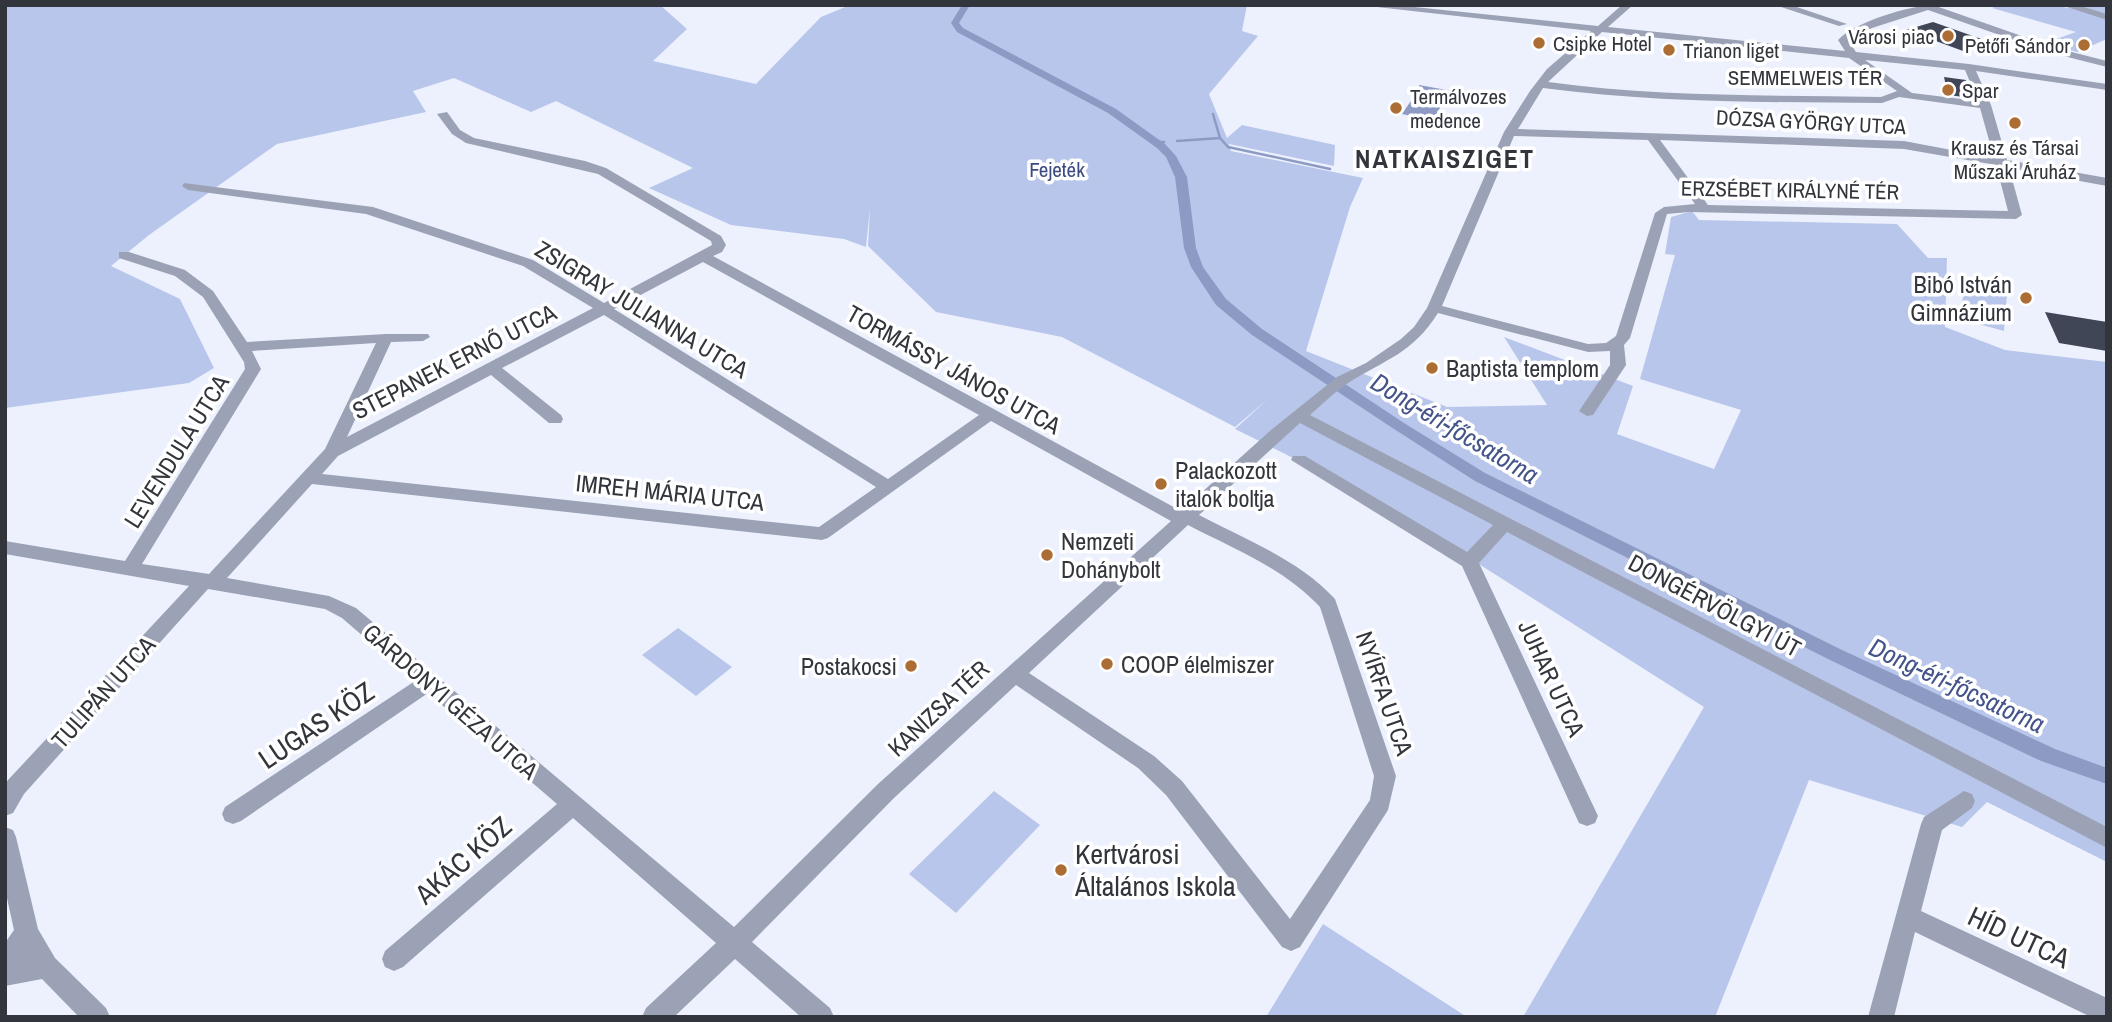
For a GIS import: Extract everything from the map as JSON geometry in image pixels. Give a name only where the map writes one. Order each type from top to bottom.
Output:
[{"type":"street","points":[[1364,5],[1969,67],[2107,86]]},
{"type":"street","name":"KANIZSA TÉR","points":[[655,1017],[735,942],[886,791],[1299,416],[1342,380],[1371,366],[1420,330],[1434,309],[1510,132],[1551,71],[1628,5]]},
{"type":"street","points":[[1780,5],[1842,24]]},
{"type":"street","points":[[2066,5],[2107,17]]},
{"type":"street","points":[[1908,94],[1852,55],[1843,40],[1846,35],[1925,6],[2026,41],[2107,64]]},
{"type":"street","points":[[1969,67],[1985,105],[2000,161]]},
{"type":"street","name":"SEMMELWEIS TÉR","points":[[1541,84],[1592,92],[1750,97],[1882,100],[1898,94],[1908,94],[1985,105]]},
{"type":"street","points":[[443,114],[456,132],[470,141],[602,171],[716,239],[719,245],[717,249],[704,257]]},
{"type":"street","name":"DÓZSA GYÖRGY UTCA","points":[[1510,132],[1904,145],[2107,182]]},
{"type":"street","points":[[1650,135],[1704,208]]},
{"type":"street","name":"ERZSÉBET KIRÁLYNÉ TÉR","points":[[1587,411],[1618,365],[1617,344],[1623,338],[1661,213],[1671,209],[1704,208],[2016,215],[2000,161]]},
{"type":"street","name":"ZSIGRAY JULIANNA UTCA","points":[[188,186],[348,206],[384,214],[528,263],[888,486]]},
{"type":"street","name":"LEVENDULA UTCA","points":[[124,256],[180,274],[208,294],[252,362],[253,369],[131,567]]},
{"type":"street","name":"STEPANEK ERNŐ UTCA","points":[[309,478],[332,452],[704,257]]},
{"type":"street","name":"TORMÁSSY JÁNOS UTCA","points":[[704,257],[989,415],[1185,519]]},
{"type":"street","points":[[1434,309],[1588,348],[1606,348],[1617,344]]},
{"type":"street","points":[[240,347],[423,337]]},
{"type":"street","points":[[332,452],[386,338]]},
{"type":"street","points":[[491,367],[555,419]]},
{"type":"street","name":"IMREH MÁRIA UTCA","points":[[309,478],[822,534],[989,415]]},
{"type":"street","name":"DONGÉRVÖLGYI ÚT","points":[[1299,416],[2107,838]]},
{"type":"street","points":[[1299,460],[1469,562],[1506,522]]},
{"type":"street","name":"TULIPÁN UTCA","points":[[9,792],[309,478]]},
{"type":"street","name":"NYÍRFA UTCA","points":[[1014,673],[1146,762],[1174,788],[1291,939],[1380,803],[1385,776],[1328,604],[1321,594],[1302,579],[1185,519]]},
{"type":"street","name":"GÁRDONYI GÉZA UTCA","points":[[5,547],[329,603],[349,613],[821,1017]]},
{"type":"street","name":"JUHAR UTCA","points":[[1469,562],[1587,816]]},
{"type":"street","name":"LUGAS KÖZ","points":[[233,814],[429,682]]},
{"type":"street","points":[[1881,1017],[1932,824],[1964,801]]},
{"type":"street","name":"AKÁC KÖZ","points":[[394,959],[572,805]]},
{"type":"street","points":[[5,837],[27,932],[46,966],[97,1017]]},
{"type":"street","name":"HÍD UTCA","points":[[1906,916],[2107,1011]]},
{"type":"street","points":[[5,964],[27,932]]},
{"type":"street","points":[[5,974],[46,966]]},
{"type":"green space","name":"Fejeték","points":[[5,5],[660,5],[687,29],[653,61],[756,84],[821,17],[850,5],[1247,5],[1242,31],[1258,36],[1209,94],[1227,138],[1242,125],[1335,145],[1334,166],[1229,144],[1231,151],[1363,178],[1350,207],[1306,351],[1447,407],[1547,405],[1504,337],[1633,386],[1617,434],[1714,469],[1741,410],[1640,379],[1675,255],[1665,254],[1671,217],[1692,211],[1699,220],[1897,224],[1928,258],[1947,258],[1945,327],[2005,350],[2107,362],[2107,862],[1987,802],[1962,827],[1809,780],[1715,1017],[1523,1017],[1704,707],[1378,500],[1235,429],[1268,399],[1235,427],[1062,337],[936,312],[868,246],[870,208],[866,247],[844,239],[731,225],[649,188],[693,168],[556,101],[531,112],[454,78],[413,91],[426,112],[277,144],[149,235],[111,266],[180,299],[214,368],[189,383],[5,408]]},
{"type":"green space","points":[[1999,5],[2058,5],[2067,8],[2071,5],[2107,5],[2107,39],[2077,52],[2045,43],[2076,32],[1992,8]]},
{"type":"green space","points":[[1965,283],[2007,294],[2004,331],[1960,319]]},
{"type":"green space","points":[[678,628],[732,667],[696,696],[642,655]]},
{"type":"green space","points":[[994,791],[1040,825],[956,913],[909,874]]},
{"type":"green space","points":[[1323,924],[1467,1017],[1266,1017]]},
{"type":"shaded area","points":[[1419,85],[1452,91],[1435,117],[1438,118],[1436,121],[1402,114]]},
{"type":"building","name":"Városi piac","points":[[1933,22],[1990,42],[1963,51],[1906,30]]},
{"type":"building","name":"Spar","points":[[1944,77],[1966,80],[1972,98],[1948,95]]},
{"type":"building","points":[[2045,312],[2107,322],[2107,351],[2059,343]]},
{"type":"waterway","name":"Dong-éri-főcsatorna","points":[[966,5],[955,23],[960,30],[1112,111],[1171,156],[1181,177],[1190,248],[1197,267],[1221,302],[1257,332],[1480,477],[1834,654],[2048,755],[2107,776]]},
{"type":"waterway","points":[[1213,114],[1220,138]]},
{"type":"waterway","points":[[1177,141],[1220,138]]},
{"type":"waterway","points":[[1220,138],[1228,147],[1330,169]]},
{"type":"waterway","name":"Dong-éri-főcsatorna","points":[[1157,142],[1164,142]]},
{"type":"place","name":"Városi piac","points":[[1948,36]]},
{"type":"place","name":"Csipke Hotel","points":[[1539,43]]},
{"type":"place","name":"Petőfi Sándor","points":[[2084,45]]},
{"type":"place","name":"Trianon liget","points":[[1669,50]]},
{"type":"place","name":"Spar","points":[[1948,90]]},
{"type":"place","name":"Termálvozes medence","points":[[1396,108]]},
{"type":"place","name":"Krausz és Társai Műszaki Áruház","points":[[2015,123]]},
{"type":"place","name":"Bibó István Gimnázium","points":[[2026,298]]},
{"type":"place","name":"Baptista templom","points":[[1432,368]]},
{"type":"place","name":"Palackozott italok boltja","points":[[1161,484]]},
{"type":"place","name":"Nemzeti Dohánybolt","points":[[1047,555]]},
{"type":"place","name":"COOP élelmiszer","points":[[1107,664]]},
{"type":"place","name":"Postakocsi","points":[[911,666]]},
{"type":"place","name":"Kertvárosi Általános Iskola","points":[[1061,870]]},
{"type":"district","name":"NATKAISZIGET","points":[[1445,158]]}]
